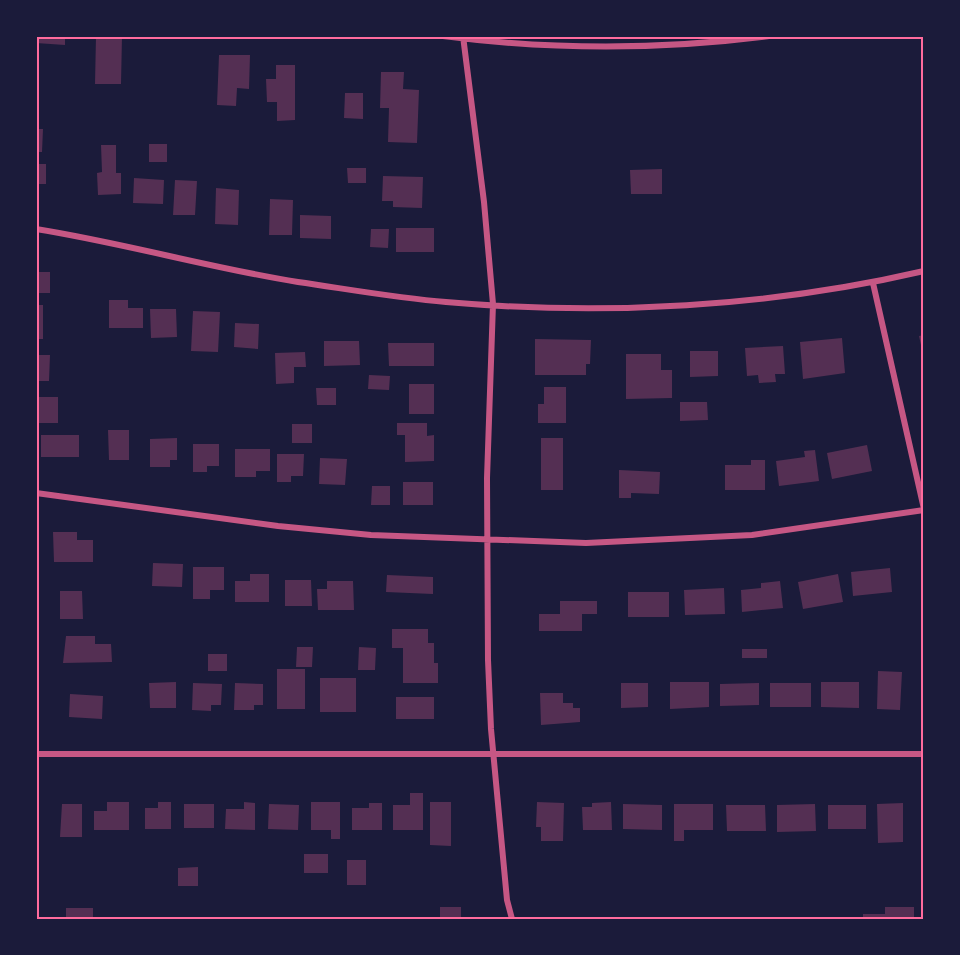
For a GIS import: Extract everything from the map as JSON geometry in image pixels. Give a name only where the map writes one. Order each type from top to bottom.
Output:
[{"type":"street","points":[[443,36],[498,43],[605,46],[683,45],[769,36]]},
{"type":"street","points":[[464,37],[484,202],[493,304],[486,541],[494,753],[507,900],[512,919]]},
{"type":"street","points":[[36,229],[296,282],[446,302],[645,307],[717,303],[873,283],[924,271]]},
{"type":"street","points":[[36,493],[278,526],[486,541],[586,543],[707,539],[799,530],[924,510],[873,283]]},
{"type":"street","points":[[36,754],[924,754]]},
{"type":"building","points":[[36,36],[65,36],[65,45],[36,43]]},
{"type":"building","points":[[96,36],[122,36],[121,84],[95,84]]},
{"type":"building","points":[[219,55],[250,55],[249,89],[237,88],[236,106],[217,105]]},
{"type":"building","points":[[276,65],[295,65],[295,120],[277,121],[277,102],[267,102],[266,79],[276,79]]},
{"type":"building","points":[[381,72],[404,72],[403,89],[419,90],[417,143],[388,142],[389,108],[380,108]]},
{"type":"building","points":[[345,93],[363,93],[363,119],[344,118]]},
{"type":"building","points":[[36,129],[43,129],[42,152],[36,152]]},
{"type":"building","points":[[149,144],[167,144],[167,162],[149,162]]},
{"type":"building","points":[[101,145],[116,145],[116,173],[121,173],[121,194],[98,195],[97,173],[102,172]]},
{"type":"building","points":[[36,164],[46,164],[46,184],[36,184]]},
{"type":"building","points":[[347,168],[366,168],[366,183],[348,183]]},
{"type":"building","points":[[662,169],[662,194],[631,194],[630,170]]},
{"type":"building","points":[[383,176],[423,177],[422,208],[393,207],[393,201],[382,201]]},
{"type":"building","points":[[134,178],[164,180],[163,204],[133,203]]},
{"type":"building","points":[[175,180],[197,181],[195,215],[173,215]]},
{"type":"building","points":[[216,188],[239,190],[238,225],[215,224]]},
{"type":"building","points":[[270,199],[293,200],[292,235],[269,235]]},
{"type":"building","points":[[300,215],[331,216],[331,239],[300,238]]},
{"type":"building","points":[[396,228],[434,228],[434,252],[396,252]]},
{"type":"building","points":[[371,229],[389,229],[388,248],[370,247]]},
{"type":"building","points":[[36,272],[50,272],[50,293],[36,293]]},
{"type":"building","points":[[109,300],[128,300],[128,308],[143,308],[143,328],[109,328]]},
{"type":"building","points":[[36,305],[43,305],[43,339],[36,339]]},
{"type":"building","points":[[150,309],[176,309],[177,337],[151,338]]},
{"type":"building","points":[[193,311],[220,312],[218,352],[191,351]]},
{"type":"building","points":[[235,323],[259,324],[258,349],[234,347]]},
{"type":"building","points":[[924,335],[924,354],[923,354],[919,336]]},
{"type":"building","points":[[842,338],[845,373],[803,379],[800,342]]},
{"type":"building","points":[[535,339],[591,340],[590,364],[586,364],[586,375],[535,375]]},
{"type":"building","points":[[324,341],[359,341],[360,365],[324,366]]},
{"type":"building","points":[[388,343],[434,343],[434,366],[389,366]]},
{"type":"building","points":[[783,346],[785,374],[775,374],[776,382],[759,383],[758,375],[747,376],[745,348]]},
{"type":"building","points":[[690,351],[718,351],[718,376],[690,377]]},
{"type":"building","points":[[305,352],[306,367],[294,367],[294,383],[276,384],[275,353]]},
{"type":"building","points":[[626,354],[661,354],[661,370],[672,370],[672,398],[626,399]]},
{"type":"building","points":[[36,355],[50,355],[49,381],[36,381]]},
{"type":"building","points":[[369,375],[390,376],[389,390],[368,389]]},
{"type":"building","points":[[409,384],[434,384],[434,414],[409,414]]},
{"type":"building","points":[[544,387],[566,387],[566,423],[538,423],[538,404],[544,404]]},
{"type":"building","points":[[316,388],[336,388],[336,405],[317,405]]},
{"type":"building","points":[[36,397],[58,397],[58,423],[36,423]]},
{"type":"building","points":[[680,402],[707,402],[708,420],[680,421]]},
{"type":"building","points":[[397,423],[427,423],[427,436],[434,435],[434,461],[405,462],[405,435],[397,435]]},
{"type":"building","points":[[292,424],[312,424],[312,443],[292,443]]},
{"type":"building","points":[[108,430],[129,430],[129,460],[109,460]]},
{"type":"building","points":[[41,435],[79,435],[79,457],[41,457]]},
{"type":"building","points":[[177,438],[177,460],[170,460],[170,467],[150,467],[150,439]]},
{"type":"building","points":[[541,438],[563,438],[563,490],[541,490]]},
{"type":"building","points":[[193,444],[219,444],[219,466],[207,466],[207,472],[193,472]]},
{"type":"building","points":[[867,445],[872,471],[832,479],[827,453]]},
{"type":"building","points":[[235,449],[270,449],[270,471],[256,471],[256,477],[235,477]]},
{"type":"building","points":[[815,450],[819,481],[779,486],[776,461],[805,457],[804,451]]},
{"type":"building","points":[[277,454],[304,454],[303,476],[291,476],[291,482],[277,482]]},
{"type":"building","points":[[320,458],[347,459],[345,485],[319,484]]},
{"type":"building","points":[[751,460],[765,460],[765,490],[725,490],[725,465],[751,465]]},
{"type":"building","points":[[619,470],[660,472],[659,494],[631,493],[631,498],[619,498]]},
{"type":"building","points":[[403,482],[433,482],[433,505],[403,505]]},
{"type":"building","points":[[372,486],[390,486],[390,505],[371,505]]},
{"type":"building","points":[[53,532],[77,532],[77,540],[93,540],[93,562],[54,562]]},
{"type":"building","points":[[153,563],[183,564],[182,587],[152,586]]},
{"type":"building","points":[[193,567],[224,567],[224,590],[210,590],[210,599],[193,599]]},
{"type":"building","points":[[890,568],[892,592],[853,596],[851,572]]},
{"type":"building","points":[[250,574],[269,574],[269,602],[235,602],[235,581],[250,581]]},
{"type":"building","points":[[838,574],[843,602],[803,609],[798,582]]},
{"type":"building","points":[[387,575],[433,577],[433,594],[386,592]]},
{"type":"building","points":[[285,580],[311,580],[312,606],[285,606]]},
{"type":"building","points":[[327,581],[353,581],[354,610],[318,610],[317,589],[327,589]]},
{"type":"building","points":[[780,581],[783,608],[742,612],[741,590],[761,588],[761,583]]},
{"type":"building","points":[[724,588],[725,614],[685,615],[684,590]]},
{"type":"building","points":[[60,591],[82,591],[83,619],[60,619]]},
{"type":"building","points":[[628,592],[669,592],[669,617],[628,617]]},
{"type":"building","points":[[560,601],[597,601],[597,614],[582,614],[582,631],[539,631],[539,614],[560,614]]},
{"type":"building","points":[[392,629],[428,629],[428,643],[434,643],[434,663],[438,663],[438,683],[403,683],[403,648],[392,648]]},
{"type":"building","points":[[66,636],[95,636],[95,644],[111,644],[112,662],[63,663]]},
{"type":"building","points":[[297,647],[313,647],[312,667],[296,667]]},
{"type":"building","points":[[359,647],[376,648],[375,670],[358,670]]},
{"type":"building","points":[[742,649],[767,649],[767,658],[742,658]]},
{"type":"building","points":[[208,654],[227,654],[227,671],[208,671]]},
{"type":"building","points":[[277,669],[305,669],[305,709],[277,709]]},
{"type":"building","points":[[878,671],[902,672],[900,710],[877,709]]},
{"type":"building","points":[[320,678],[356,678],[356,712],[320,712]]},
{"type":"building","points":[[176,682],[176,708],[150,708],[149,683]]},
{"type":"building","points":[[670,682],[709,682],[709,707],[670,709]]},
{"type":"building","points":[[821,682],[859,682],[859,708],[821,707]]},
{"type":"building","points":[[193,683],[222,684],[221,705],[211,705],[211,711],[192,710]]},
{"type":"building","points":[[235,683],[263,684],[263,705],[254,705],[254,710],[234,710]]},
{"type":"building","points":[[621,683],[648,683],[648,707],[621,708]]},
{"type":"building","points":[[759,683],[759,705],[720,706],[720,684]]},
{"type":"building","points":[[770,683],[811,683],[811,707],[770,707]]},
{"type":"building","points":[[540,693],[563,693],[563,703],[573,703],[573,708],[580,708],[580,722],[541,725]]},
{"type":"building","points":[[70,694],[103,696],[102,719],[69,717]]},
{"type":"building","points":[[396,697],[434,697],[434,719],[396,719]]},
{"type":"building","points":[[410,793],[423,793],[423,830],[393,830],[393,805],[410,805]]},
{"type":"building","points":[[107,802],[129,802],[129,830],[94,830],[94,811],[107,811]]},
{"type":"building","points":[[158,802],[171,802],[171,829],[145,829],[145,808],[158,808]]},
{"type":"building","points":[[244,802],[255,803],[255,830],[225,829],[226,809],[244,809]]},
{"type":"building","points":[[311,802],[340,802],[340,839],[331,839],[331,830],[311,830]]},
{"type":"building","points":[[430,802],[451,802],[451,846],[430,845]]},
{"type":"building","points":[[537,802],[564,803],[563,841],[541,841],[541,827],[536,827]]},
{"type":"building","points":[[611,802],[612,830],[583,830],[582,807],[592,807],[592,803]]},
{"type":"building","points":[[369,803],[382,803],[382,830],[352,830],[352,808],[369,808]]},
{"type":"building","points":[[903,803],[903,842],[878,843],[877,804]]},
{"type":"building","points":[[62,804],[82,804],[82,837],[60,837]]},
{"type":"building","points":[[184,804],[214,804],[214,828],[184,828]]},
{"type":"building","points":[[269,804],[299,805],[298,830],[268,829]]},
{"type":"building","points":[[623,804],[662,805],[662,830],[623,829]]},
{"type":"building","points":[[674,804],[713,804],[713,830],[684,830],[684,841],[674,841]]},
{"type":"building","points":[[815,804],[816,831],[777,832],[777,805]]},
{"type":"building","points":[[726,805],[765,805],[766,831],[727,831]]},
{"type":"building","points":[[828,805],[866,805],[866,829],[828,829]]},
{"type":"building","points":[[304,854],[328,854],[328,873],[304,873]]},
{"type":"building","points":[[347,860],[366,860],[366,885],[347,885]]},
{"type":"building","points":[[198,867],[198,886],[178,886],[178,868]]},
{"type":"building","points":[[440,907],[461,907],[461,919],[440,919]]},
{"type":"building","points":[[885,907],[914,907],[914,919],[863,919],[863,914],[885,914]]},
{"type":"building","points":[[66,908],[93,908],[93,919],[66,919]]}]
